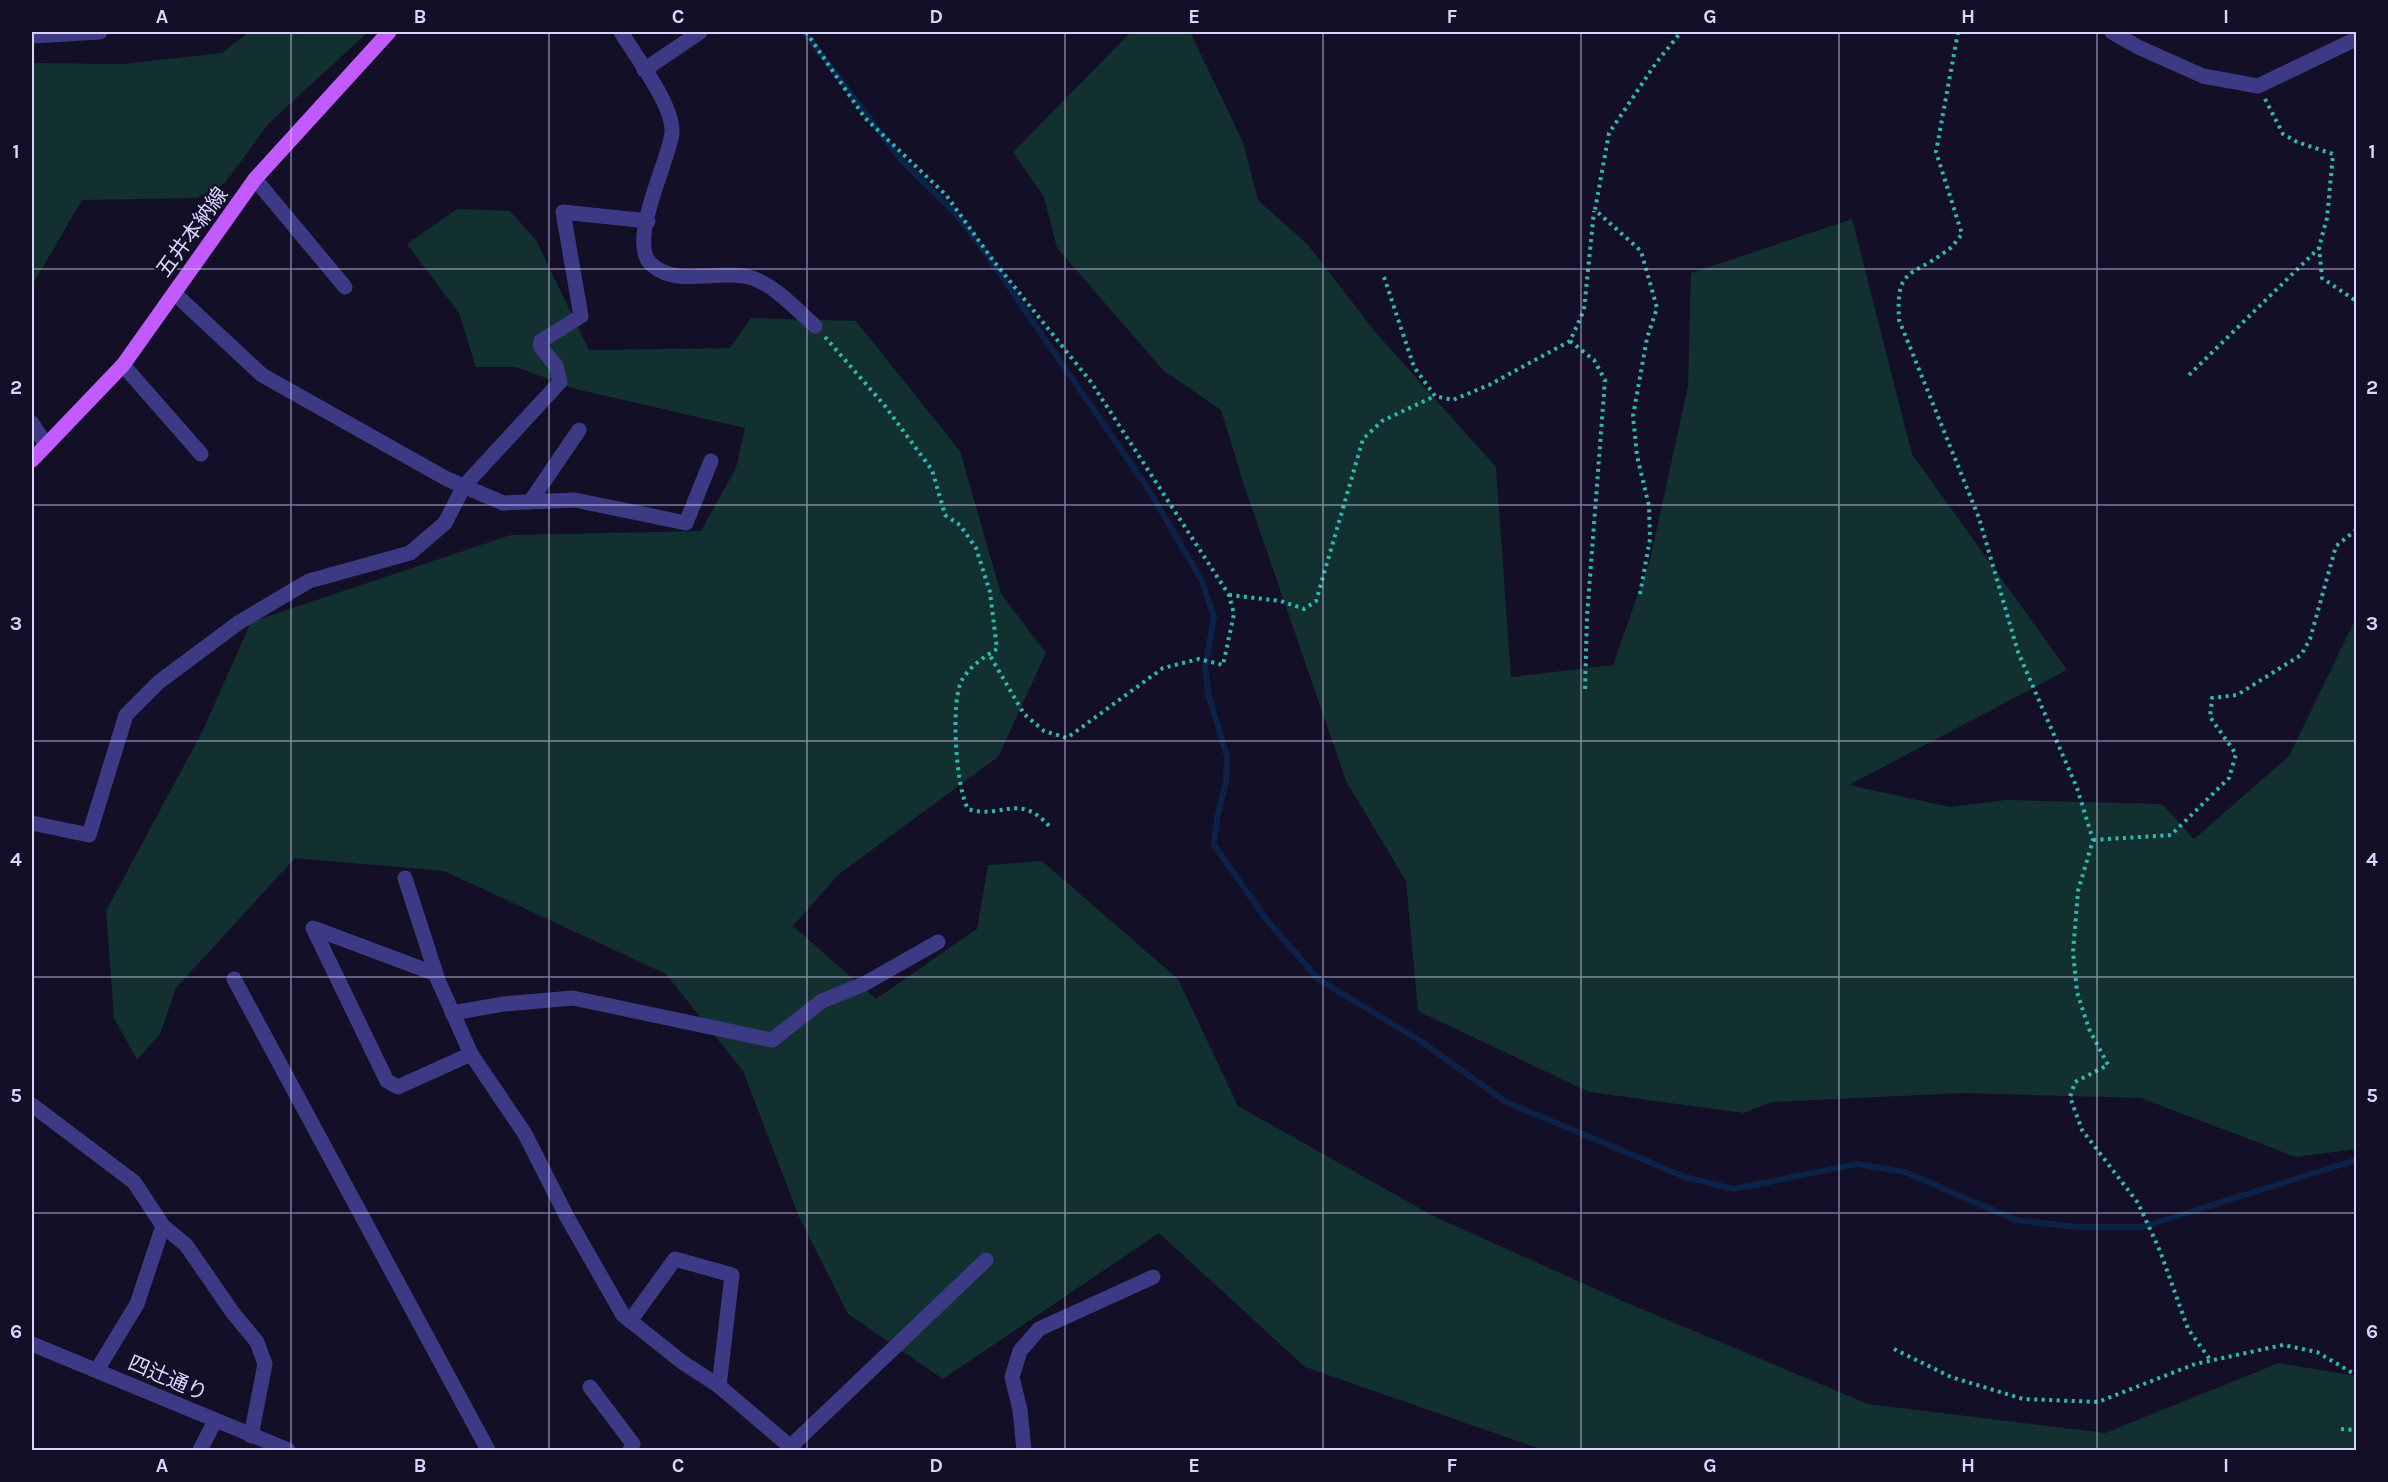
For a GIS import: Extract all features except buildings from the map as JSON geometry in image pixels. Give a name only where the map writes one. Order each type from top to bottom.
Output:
[{"type":"main road","name":"五井本納線","points":[[32,460],[123,365],[255,179],[389,32]]},
{"type":"street","points":[[32,36],[100,32]]},
{"type":"street","points":[[621,32],[666,107],[672,132],[648,221],[645,257],[652,265],[672,274],[748,277],[776,292],[815,326]]},
{"type":"street","points":[[644,70],[700,32]]},
{"type":"street","points":[[2112,32],[2138,47],[2203,76],[2258,86],[2356,39]]},
{"type":"street","points":[[255,179],[345,287]]},
{"type":"street","points":[[32,823],[89,835],[126,715],[159,682],[238,623],[309,581],[410,553],[446,523],[464,486],[561,382],[556,366],[540,346],[541,341],[580,316],[563,212],[648,221]]},
{"type":"street","points":[[174,293],[262,375],[447,479],[504,503],[575,500],[686,523],[711,461]]},
{"type":"street","points":[[123,365],[201,454]]},
{"type":"street","points":[[32,423],[46,445]]},
{"type":"street","points":[[530,502],[579,430]]},
{"type":"street","points":[[405,878],[436,974],[471,1054],[525,1134],[567,1217],[623,1315],[682,1362],[719,1386],[792,1449],[986,1260]]},
{"type":"street","points":[[436,974],[313,928],[387,1081],[398,1087],[471,1054]]},
{"type":"street","points":[[452,1012],[504,1004],[573,998],[772,1040],[822,1001],[864,984],[938,942]]},
{"type":"street","points":[[234,979],[488,1450]]},
{"type":"street","points":[[32,1104],[134,1182],[164,1226],[186,1245],[233,1313],[257,1342],[265,1365],[250,1436]]},
{"type":"street","points":[[97,1370],[137,1304],[164,1226]]},
{"type":"street","points":[[630,1321],[675,1259],[732,1275],[719,1386]]},
{"type":"street","points":[[1024,1450],[1020,1410],[1012,1377],[1020,1351],[1039,1329],[1153,1277]]},
{"type":"street","name":"四辻通り","points":[[32,1344],[288,1450]]},
{"type":"street","points":[[590,1387],[633,1444],[630,1450]]},
{"type":"street","points":[[200,1450],[215,1421]]},
{"type":"path","points":[[806,32],[865,118],[946,195],[992,259],[1091,382],[1228,594],[1234,614],[1223,665],[1199,659],[1162,668],[1067,738],[1044,731],[1024,714],[989,654]]},
{"type":"path","points":[[1228,594],[1281,601],[1304,609],[1316,601],[1363,439],[1382,421],[1435,396],[1453,400],[1489,385],[1570,341],[1584,310],[1594,210],[1609,133],[1656,63],[1681,32]]},
{"type":"path","points":[[1958,32],[1936,152],[1962,234],[1946,252],[1916,267],[1901,283],[1898,297],[1899,320],[1979,518],[2018,652],[2077,788],[2093,840],[2078,891],[2073,952],[2077,992],[2089,1029],[2108,1065],[2075,1082],[2070,1097],[2082,1130],[2138,1203],[2160,1251],[2188,1329],[2211,1361]]},
{"type":"path","points":[[2258,86],[2283,134],[2297,142],[2333,154],[2327,218],[2319,248],[2322,278],[2356,301]]},
{"type":"path","points":[[1594,210],[1641,252],[1657,308],[1647,338],[1633,416],[1636,456],[1649,506],[1650,539],[1640,594]]},
{"type":"path","points":[[2189,375],[2319,248]]},
{"type":"path","points":[[1384,277],[1414,367],[1435,396]]},
{"type":"path","points":[[815,326],[885,406],[932,470],[945,515],[960,525],[976,548],[990,592],[997,649],[970,669],[957,693],[958,778],[962,799],[968,809],[980,813],[1018,806],[1032,812],[1050,827]]},
{"type":"path","points":[[1570,341],[1594,360],[1605,380],[1587,616],[1585,691]]},
{"type":"path","points":[[2093,840],[2171,835],[2229,778],[2236,754],[2210,717],[2212,698],[2236,695],[2301,655],[2310,639],[2336,546],[2356,530]]},
{"type":"path","points":[[1894,1349],[1951,1377],[2023,1399],[2098,1401],[2195,1364],[2283,1344],[2317,1352],[2356,1375]]},
{"type":"path","points":[[2341,1429],[2356,1430]]},
{"type":"green space","points":[[249,32],[368,32],[268,124],[225,183],[197,198],[82,200],[32,282],[32,63],[122,64],[222,53]]},
{"type":"green space","points":[[1131,32],[1190,32],[1243,142],[1258,200],[1308,245],[1376,333],[1496,467],[1511,677],[1613,665],[1650,560],[1688,386],[1691,273],[1852,219],[1912,454],[2067,670],[1849,785],[1950,807],[2006,800],[2162,804],[2194,839],[2289,756],[2356,618],[2356,1149],[2296,1157],[2141,1098],[1964,1093],[1772,1102],[1744,1113],[1589,1092],[1418,1011],[1406,881],[1346,781],[1243,482],[1221,410],[1163,370],[1057,248],[1044,197],[1013,152]]},
{"type":"green space","points":[[457,209],[510,211],[536,240],[589,350],[730,348],[751,318],[856,321],[960,451],[1001,594],[1046,653],[998,757],[839,874],[793,926],[876,999],[977,929],[988,865],[1042,861],[1178,979],[1238,1106],[1433,1216],[1627,1303],[1868,1404],[2105,1433],[2279,1363],[2356,1376],[2356,1450],[1543,1450],[1305,1367],[1159,1233],[943,1379],[848,1314],[799,1217],[743,1071],[666,974],[444,871],[295,858],[176,988],[160,1034],[137,1060],[114,1018],[106,911],[203,730],[251,622],[511,535],[701,531],[736,468],[745,428],[576,389],[516,367],[476,367],[459,313],[407,244]]},
{"type":"waterway","points":[[804,32],[900,159],[957,215],[985,252],[1149,490],[1202,581],[1214,617],[1205,667],[1209,697],[1227,756],[1226,783],[1217,818],[1214,845],[1266,919],[1318,979],[1419,1040],[1506,1102],[1685,1177],[1734,1189],[1856,1164],[1905,1172],[2016,1220],[2076,1227],[2142,1227],[2356,1160]]}]
